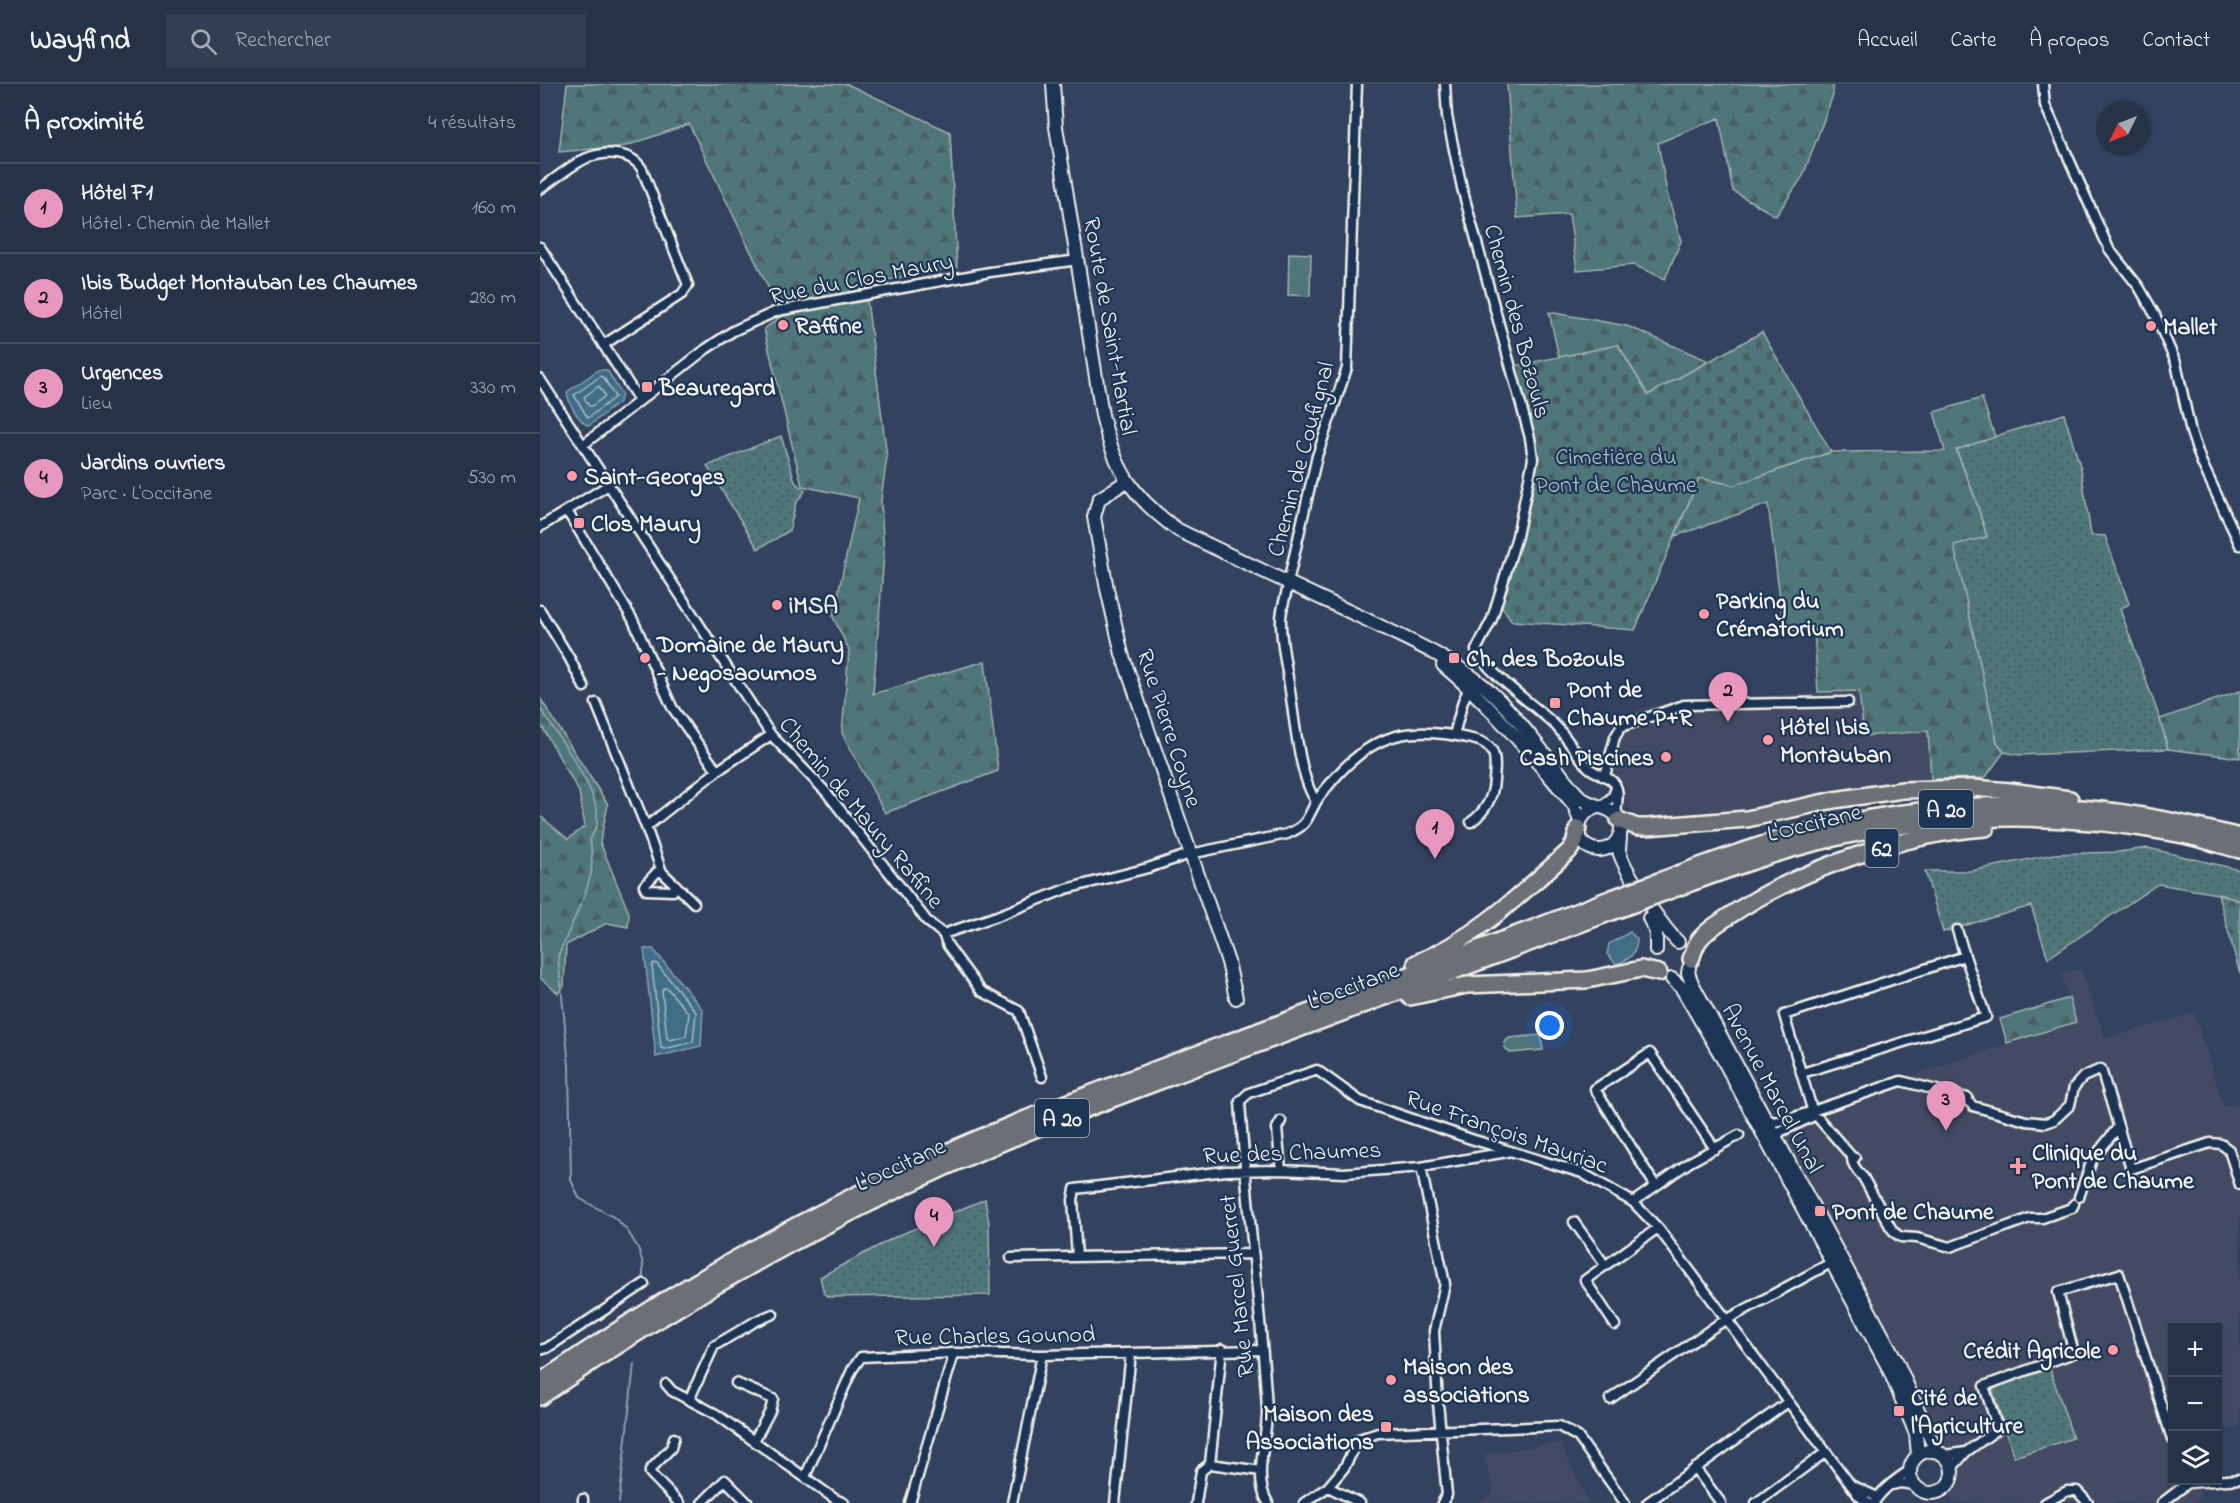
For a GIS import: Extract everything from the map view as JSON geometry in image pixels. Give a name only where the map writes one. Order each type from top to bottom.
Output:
[{"type":"highway","name":"62","points":[[1619,824],[1647,827],[1748,819],[1868,794],[1937,788],[2010,791],[2100,803],[2143,816]]},
{"type":"highway","name":"L'Occitane","points":[[540,1397],[651,1324],[733,1275],[895,1190],[1021,1134],[1349,1004],[1792,836],[1885,816],[1973,807],[2028,806],[2080,808],[2143,816],[2240,837]]},
{"type":"highway","name":"L'Occitane","points":[[1661,887],[1814,843],[1910,824],[1962,819],[2024,818],[2107,823],[2180,835],[2240,850]]},
{"type":"highway","name":"62","points":[[1690,964],[1701,938],[1735,912],[1777,889],[1857,856],[1924,837],[1967,830],[2107,823]]},
{"type":"highway","points":[[1349,1004],[1383,977],[1424,960],[1480,927],[1569,852],[1574,844],[1579,825]]},
{"type":"highway","points":[[1349,1004],[1385,1005],[1431,991],[1467,985],[1587,980],[1641,969],[1666,976]]},
{"type":"highway","name":"L'Occitane","points":[[540,1382],[664,1301],[747,1252],[919,1165],[1071,1101],[1349,1004]]},
{"type":"main road","name":"Route de Saint-Martial","points":[[1053,84],[1056,127],[1102,415],[1115,460],[1127,481],[1155,513],[1178,530],[1451,662],[1484,685],[1581,798],[1599,807]]},
{"type":"main road","name":"Rue Pierre Coyne","points":[[1127,481],[1099,499],[1094,517],[1107,589],[1122,654],[1228,962],[1236,998]]},
{"type":"main road","name":"Route de Saint-Martial","points":[[1423,649],[1484,701],[1574,805],[1579,825]]},
{"type":"main road","points":[[1469,688],[1480,689],[1520,725]]},
{"type":"main road","points":[[1599,807],[1613,812],[1619,824],[1619,849],[1624,862],[1662,926],[1678,942],[1688,948],[1690,964],[1682,976],[1666,976],[1654,962],[1657,939],[1653,924],[1615,862],[1599,850],[1587,845],[1579,835],[1579,825],[1587,812],[1599,807]]},
{"type":"main road","points":[[1599,850],[1612,846],[1619,824]]},
{"type":"main road","points":[[1656,950],[1666,942],[1678,942]]},
{"type":"main road","name":"Avenue Marcel Unal","points":[[1690,964],[1688,973],[1692,983],[1777,1134],[1896,1360],[1940,1453]]},
{"type":"main road","name":"Avenue Marcel Unal","points":[[1666,976],[1681,987],[1719,1052],[1889,1369],[1916,1434],[1918,1455]]},
{"type":"main road","points":[[1945,1503],[1946,1488],[1952,1478],[1952,1468],[1940,1453],[1929,1451],[1918,1455],[1910,1470],[1911,1479],[1915,1485],[1931,1498],[1946,1488]]},
{"type":"street","name":"Chemin de Coufignal","points":[[1316,801],[1309,792],[1302,758],[1281,634],[1281,612],[1317,456],[1347,368],[1357,84]]},
{"type":"street","name":"Chemin des Bozouls","points":[[1445,84],[1447,116],[1462,188],[1530,438],[1533,459],[1517,536],[1492,619],[1476,650],[1492,670],[1563,733],[1587,766],[1609,778],[1616,787]]},
{"type":"street","points":[[2041,86],[2045,105],[2109,249],[2139,287],[2155,315],[2176,363],[2201,461],[2240,544]]},
{"type":"street","points":[[540,189],[587,158],[624,154],[633,157],[642,169],[680,262],[688,285],[682,294],[603,345]]},
{"type":"street","points":[[540,247],[639,400]]},
{"type":"street","name":"Rue du Clos Maury","points":[[583,445],[706,349],[733,331],[777,311],[990,272],[1078,260]]},
{"type":"street","name":"Chemin de Maury Raffine","points":[[540,379],[771,735],[827,794],[927,921],[943,934],[948,945],[981,991],[1018,1011],[1042,1077]]},
{"type":"street","points":[[540,527],[608,486]]},
{"type":"street","points":[[567,511],[633,620],[672,707],[717,771]]},
{"type":"street","points":[[540,610],[584,687]]},
{"type":"street","points":[[1454,735],[1463,700],[1469,688]]},
{"type":"street","points":[[1462,710],[1473,700],[1484,701]]},
{"type":"street","points":[[1602,776],[1606,772],[1615,737],[1621,727],[1684,705],[1848,702]]},
{"type":"street","points":[[596,703],[662,872],[694,903]]},
{"type":"street","name":"Chemin de Maury Raffine","points":[[943,934],[1065,889],[1148,868],[1190,854],[1287,834],[1302,828],[1311,815],[1316,801],[1346,765],[1362,751],[1381,740],[1424,733],[1454,735],[1483,741],[1492,749],[1496,759],[1494,794],[1480,815],[1471,822]]},
{"type":"street","points":[[646,827],[717,771],[771,735]]},
{"type":"street","points":[[1599,807],[1613,796],[1616,787]]},
{"type":"street","points":[[1616,787],[1619,824]]},
{"type":"street","points":[[662,872],[657,873],[644,886],[646,890],[673,891],[676,885]]},
{"type":"street","points":[[1802,1072],[1986,1017],[1957,930]]},
{"type":"street","points":[[1965,956],[1784,1015],[1818,1113],[1852,1157],[1894,1233],[1901,1237],[1917,1238],[1950,1247],[2030,1218],[2042,1218],[2072,1208],[2077,1201],[2092,1160],[2118,1128]]},
{"type":"street","points":[[1719,1052],[1763,1129],[1777,1134],[1834,1102],[1901,1081],[1983,1103],[1986,1108],[2026,1121],[2046,1123],[2054,1120],[2070,1105],[2074,1087],[2083,1077],[2101,1069],[2131,1169],[2210,1143],[2221,1144],[2229,1149],[2240,1185]]},
{"type":"street","points":[[1655,1185],[1595,1089],[1650,1053],[1715,1149]]},
{"type":"street","name":"Rue François Mauriac","points":[[1244,1172],[1240,1101],[1249,1094],[1317,1070],[1360,1101],[1510,1152],[1582,1173],[1633,1202],[1658,1228],[1858,1496],[1868,1503]]},
{"type":"street","points":[[1766,1118],[1773,1122],[1780,1122],[1818,1113]]},
{"type":"street","points":[[1281,1121],[1276,1128],[1281,1170]]},
{"type":"street","points":[[1633,1202],[1655,1185],[1739,1135]]},
{"type":"street","name":"Rue des Chaumes","points":[[1077,1257],[1074,1189],[1226,1171],[1281,1170],[1344,1173],[1421,1167],[1510,1152]]},
{"type":"street","points":[[1421,1167],[1445,1284],[1434,1331],[1440,1430],[1447,1495],[1442,1503]]},
{"type":"street","name":"Rue Marcel Guerret","points":[[1244,1172],[1267,1412],[1261,1471],[1264,1496],[1268,1503]]},
{"type":"street","points":[[1574,1222],[1605,1265]]},
{"type":"street","points":[[1615,1325],[1585,1280],[1658,1228]]},
{"type":"street","points":[[1011,1258],[1252,1254]]},
{"type":"street","points":[[1610,1399],[1726,1319],[1834,1259],[1880,1330]]},
{"type":"street","points":[[1952,1468],[1966,1452],[1998,1429],[1984,1386],[2074,1353],[2058,1292],[2119,1274],[2169,1431]]},
{"type":"street","points":[[540,1350],[547,1348],[644,1284]]},
{"type":"street","points":[[688,1400],[714,1346],[756,1321],[773,1314]]},
{"type":"street","points":[[1210,1464],[1222,1349]]},
{"type":"street","name":"Rue Charles Gounod","points":[[805,1477],[852,1370],[861,1357],[954,1353],[1042,1355],[1222,1349],[1262,1350]]},
{"type":"street","points":[[910,1503],[954,1353]]},
{"type":"street","points":[[1115,1503],[1131,1353]]},
{"type":"street","points":[[1012,1503],[1042,1355]]},
{"type":"street","points":[[736,1383],[773,1399],[770,1411],[754,1441]]},
{"type":"street","points":[[666,1384],[672,1391],[716,1414],[805,1477],[832,1501],[844,1503]]},
{"type":"street","points":[[1647,1503],[1788,1402]]},
{"type":"street","points":[[1304,1503],[1328,1487],[1344,1468],[1359,1439],[1378,1433],[1559,1426],[1578,1437],[1625,1503]]},
{"type":"street","points":[[674,1438],[671,1448],[650,1470],[679,1503]]},
{"type":"street","points":[[1756,1503],[1826,1452]]},
{"type":"street","points":[[1940,1453],[1966,1452]]},
{"type":"street","points":[[1196,1503],[1201,1470],[1210,1464],[1261,1471]]},
{"type":"street","points":[[1695,1468],[1721,1503]]},
{"type":"street","points":[[1876,1500],[1898,1478],[1910,1470]]},
{"type":"street","points":[[2222,1480],[2240,1479]]},
{"type":"street","points":[[702,1503],[725,1480],[748,1503]]},
{"type":"street","points":[[1892,1485],[1899,1483],[1915,1485]]},
{"type":"street","name":"Rue François Mauriac","points":[[1851,1485],[1876,1500]]},
{"type":"street","points":[[2162,1503],[2183,1485]]},
{"type":"street","points":[[1328,1487],[1360,1503]]},
{"type":"street","points":[[2045,1503],[2067,1491],[2077,1491],[2088,1503]]},
{"type":"shaded area","points":[[1860,691],[1912,733],[1928,730],[1931,779],[1853,786],[1727,814],[1646,816],[1635,815],[1629,808],[1626,801],[1626,788],[1618,775],[1597,765],[1615,723],[1639,709],[1691,699]]},
{"type":"shaded area","points":[[2081,969],[2105,1039],[2194,1013],[2224,1107],[2240,1103],[2240,1426],[2222,1430],[2222,1323],[2168,1323],[2168,1485],[2197,1485],[2201,1499],[2194,1503],[1952,1503],[1930,1430],[1783,1142],[1786,1135],[1813,1120],[1816,1111],[1815,1104],[1836,1100],[2076,1022],[2061,973]]},
{"type":"shaded area","points":[[1560,1442],[1589,1503],[1478,1503],[1494,1493],[1484,1455]]},
{"type":"green space","points":[[567,84],[847,84],[950,132],[957,267],[865,284],[887,457],[881,500],[884,555],[873,694],[985,661],[998,771],[885,813],[842,733],[849,650],[833,617],[859,498],[802,486],[764,329],[782,316],[689,124],[626,146],[559,152]]},
{"type":"green space","points":[[1507,84],[1833,84],[1833,95],[1803,176],[1776,216],[1733,191],[1719,118],[1658,143],[1667,193],[1681,241],[1665,279],[1634,265],[1577,270],[1569,214],[1517,218]]},
{"type":"green space","points":[[1289,253],[1311,254],[1310,296],[1288,295]]},
{"type":"green space","points":[[1549,312],[1627,326],[1709,361],[1648,395],[1618,345],[1559,357]]},
{"type":"green space","name":"Cimetière du Pont de Chaume","points":[[1762,332],[1831,452],[1734,485],[1699,478],[1635,630],[1512,621],[1501,606],[1532,496],[1537,450],[1514,366],[1618,345],[1648,395]]},
{"type":"green space","points":[[1982,398],[1995,437],[1956,450],[1987,537],[1954,545],[1997,742],[2004,752],[1985,778],[1931,779],[1928,731],[1864,736],[1859,691],[1818,692],[1814,630],[1784,630],[1768,504],[1675,536],[1699,478],[1734,485],[1831,452],[1945,451],[1934,412]]},
{"type":"green space","points":[[2064,414],[2081,469],[2091,535],[2105,536],[2129,604],[2120,609],[2160,719],[2168,749],[2020,755],[2004,752],[1997,742],[1953,544],[1987,537],[1956,449]]},
{"type":"green space","points":[[781,436],[795,482],[805,491],[796,503],[789,531],[758,549],[707,466]]},
{"type":"green space","points":[[2240,691],[2240,758],[2168,749],[2160,719]]},
{"type":"green space","points":[[540,698],[608,805],[600,842],[629,913],[628,927],[607,923],[566,945],[564,986],[558,993],[540,978],[540,816],[568,839],[585,826],[579,792],[540,723]]},
{"type":"green space","points":[[2148,848],[2240,870],[2240,901],[2218,894],[2158,884],[2048,958],[2031,906],[1943,932],[1925,871],[1971,871],[2054,854],[2118,852]]},
{"type":"green space","points":[[2218,894],[2240,901],[2240,974]]},
{"type":"green space","points":[[2069,998],[2076,1022],[2007,1043],[2000,1019]]},
{"type":"green space","points":[[1541,1035],[1543,1050],[1510,1053],[1505,1048],[1504,1043],[1509,1038]]},
{"type":"green space","points":[[985,1199],[989,1223],[990,1295],[829,1297],[824,1293],[820,1277],[897,1236]]},
{"type":"green space","points":[[2050,1369],[2073,1438],[2014,1457],[1993,1391],[2003,1381],[2027,1373]]},
{"type":"water","points":[[598,370],[607,370],[622,395],[619,402],[589,426],[581,421],[575,412],[567,392]]},
{"type":"water","points":[[1630,932],[1637,939],[1636,949],[1625,961],[1616,964],[1607,954],[1609,944]]},
{"type":"water","points":[[644,949],[653,949],[703,1010],[701,1046],[656,1057]]},
{"type":"waterway","points":[[540,708],[573,758],[590,789],[597,810],[597,825],[590,840],[591,874],[584,897],[558,956],[569,1066],[571,1180],[579,1198],[615,1218],[627,1230],[638,1248],[643,1263],[643,1280]]},
{"type":"waterway","points":[[619,1503],[634,1364]]},
{"type":"place","name":"Raffine","points":[[783,325]]},
{"type":"place","name":"Mallet","points":[[2151,326]]},
{"type":"place","name":"Beauregard","points":[[647,387]]},
{"type":"place","name":"Saint-Georges","points":[[572,476]]},
{"type":"place","name":"Clos Maury","points":[[579,523]]},
{"type":"place","name":"iMSA","points":[[777,605]]},
{"type":"place","name":"Parking du Crématorium","points":[[1704,614]]},
{"type":"place","name":"Domaine de Maury - Negosaoumos","points":[[645,658]]},
{"type":"place","name":"Ch. des Bozouls","points":[[1454,658]]},
{"type":"place","name":"Pont de Chaume P+R","points":[[1555,703]]},
{"type":"place","name":"Ibis Budget Montauban Les Chaumes","points":[[1728,722]]},
{"type":"place","name":"Hôtel Ibis Montauban","points":[[1768,740]]},
{"type":"place","name":"Cash Piscines","points":[[1666,757]]},
{"type":"place","name":"Hôtel F1","points":[[1435,859]]},
{"type":"place","name":"Urgences","points":[[1946,1131]]},
{"type":"place","name":"Clinique du Pont de Chaume","points":[[2018,1166]]},
{"type":"place","name":"Pont de Chaume","points":[[1820,1211]]},
{"type":"place","name":"Jardins ouvriers","points":[[934,1247]]},
{"type":"place","name":"Crédit Agricole","points":[[2113,1350]]},
{"type":"place","name":"Maison des associations","points":[[1391,1380]]},
{"type":"place","name":"Cité de l'Agriculture","points":[[1899,1411]]},
{"type":"place","name":"Maison des Associations","points":[[1386,1427]]}]
